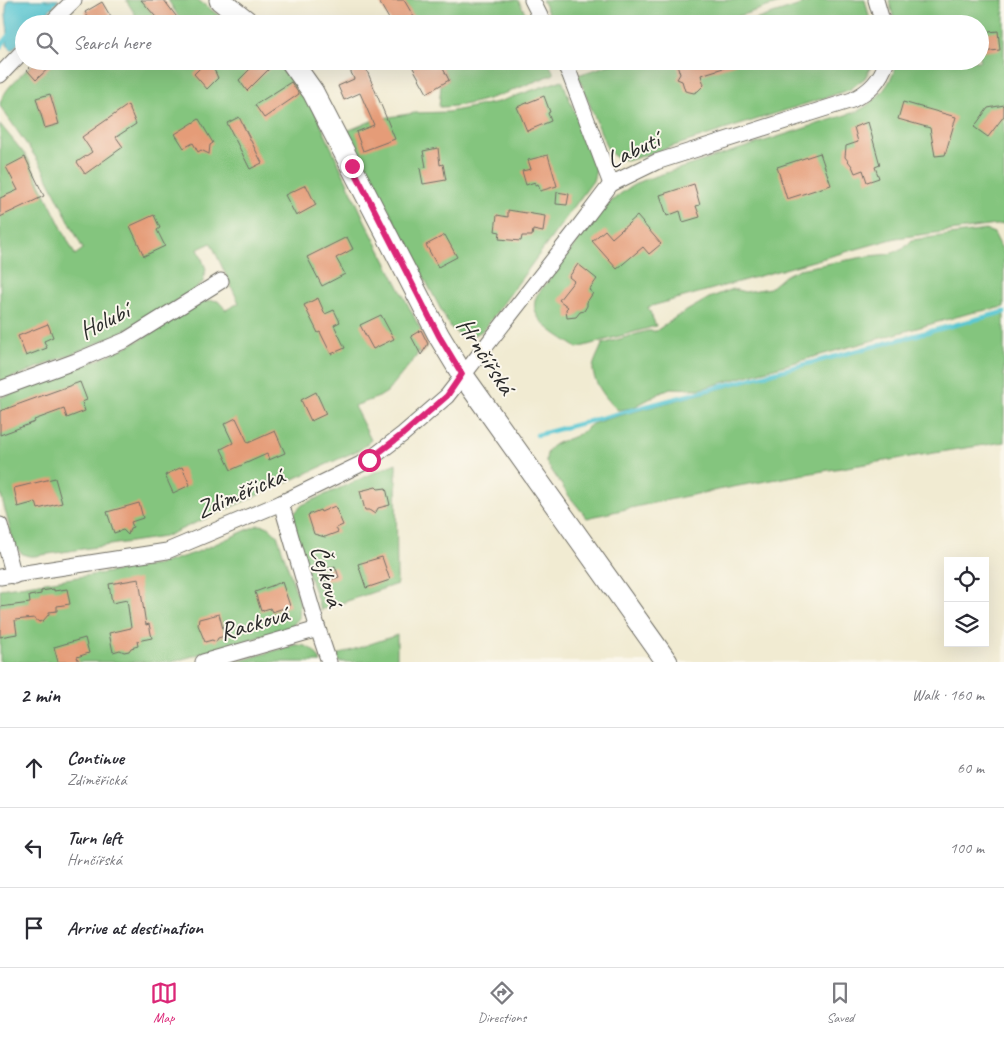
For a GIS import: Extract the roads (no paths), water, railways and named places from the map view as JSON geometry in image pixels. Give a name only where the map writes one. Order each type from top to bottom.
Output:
[{"type":"street","points":[[59,15],[74,0]]},
{"type":"street","points":[[220,0],[239,15]]},
{"type":"street","points":[[532,0],[540,15]]},
{"type":"street","points":[[876,0],[880,15]]},
{"type":"street","points":[[0,75],[15,59]]},
{"type":"street","name":"Hrnčířská","points":[[297,70],[313,92],[439,336],[462,374],[667,662]]},
{"type":"street","points":[[567,70],[611,184]]},
{"type":"street","name":"Labutí","points":[[462,374],[611,184],[656,162],[852,100],[866,93],[877,82],[883,70]]},
{"type":"street","name":"Holubí","points":[[0,389],[126,340],[221,281]]},
{"type":"street","name":"Zdiměřická","points":[[7,576],[167,551],[281,503],[369,460],[447,396],[462,374]]},
{"type":"street","name":"Čejková","points":[[281,503],[329,662]]},
{"type":"street","points":[[0,524],[7,576]]},
{"type":"street","name":"Racková","points":[[203,662],[318,630]]},
{"type":"water","points":[[8,0],[59,0],[45,15],[15,15],[15,47],[12,50],[7,45],[6,6]]},
{"type":"waterway","points":[[0,47],[12,32]]},
{"type":"waterway","points":[[537,435],[1004,312]]}]
